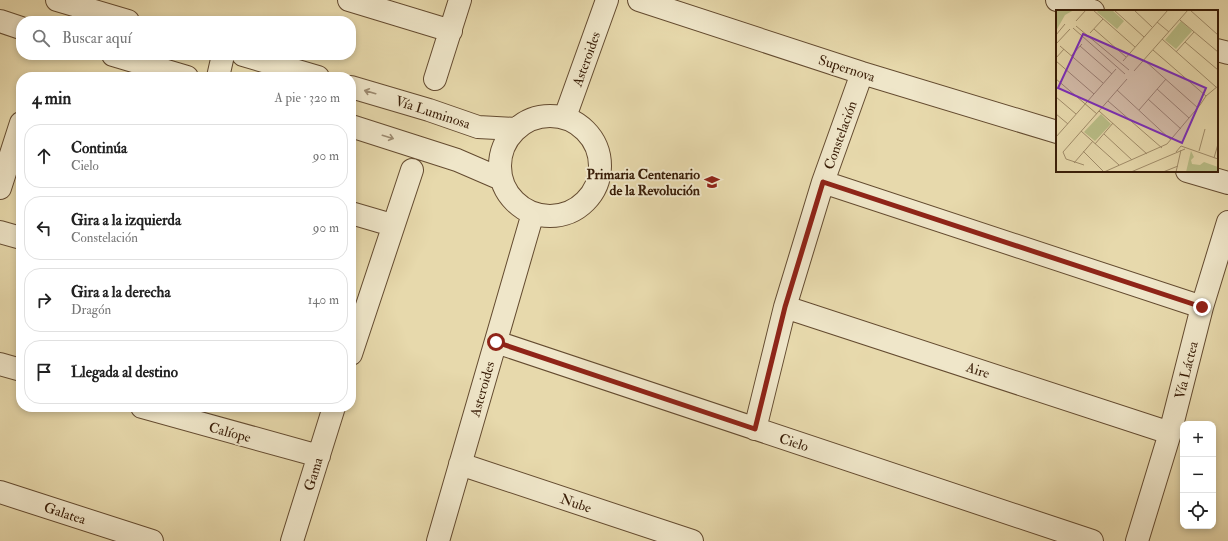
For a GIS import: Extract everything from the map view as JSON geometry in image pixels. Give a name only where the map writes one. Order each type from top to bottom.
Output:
[{"type":"street","points":[[57,0],[111,16]]},
{"type":"street","points":[[349,0],[450,31]]},
{"type":"street","points":[[435,79],[460,0]]},
{"type":"street","name":"Asteroides","points":[[565,117],[607,0]]},
{"type":"street","name":"Supernova","points":[[639,0],[862,73],[1056,132]]},
{"type":"street","points":[[1057,0],[1090,10]]},
{"type":"street","points":[[0,21],[16,26]]},
{"type":"street","points":[[1218,50],[1228,53]]},
{"type":"street","points":[[130,60],[170,72]]},
{"type":"street","points":[[219,72],[222,60]]},
{"type":"street","points":[[260,60],[301,72]]},
{"type":"street","name":"Constelación","points":[[755,429],[785,307],[823,182],[862,73]]},
{"type":"street","name":"Vía Luminosa","points":[[356,88],[429,110],[478,127],[516,129]]},
{"type":"street","points":[[548,116],[565,117],[582,126],[594,139],[600,156],[600,173],[595,190],[583,204],[568,213],[550,216],[533,213],[522,207],[509,195],[501,179],[500,162],[505,143],[516,129],[530,120],[548,116]]},
{"type":"street","points":[[356,128],[450,157],[501,179]]},
{"type":"street","points":[[0,188],[16,138]]},
{"type":"street","points":[[356,332],[412,170]]},
{"type":"street","points":[[1190,172],[1228,183]]},
{"type":"street","points":[[823,182],[1202,307]]},
{"type":"street","name":"Asteroides","points":[[438,541],[533,213]]},
{"type":"street","points":[[356,214],[392,225]]},
{"type":"street","name":"Vía Láctea","points":[[1137,541],[1170,433],[1202,307],[1228,222]]},
{"type":"street","points":[[0,232],[16,237]]},
{"type":"street","name":"Aire","points":[[785,307],[1170,433]]},
{"type":"street","name":"Cielo","points":[[496,342],[1092,541]]},
{"type":"street","points":[[0,364],[16,369]]},
{"type":"street","name":"Calíope","points":[[160,412],[319,456]]},
{"type":"street","name":"Gama","points":[[292,541],[332,412]]},
{"type":"street","name":"Nube","points":[[460,464],[692,541]]},
{"type":"street","name":"Galatea","points":[[0,492],[152,541]]},
{"type":"place","name":"Primaria Centenario de la Revolución","points":[[712,182]]},
{"type":"route","points":[[496,342],[755,429],[785,307],[823,182],[1202,307]]}]
